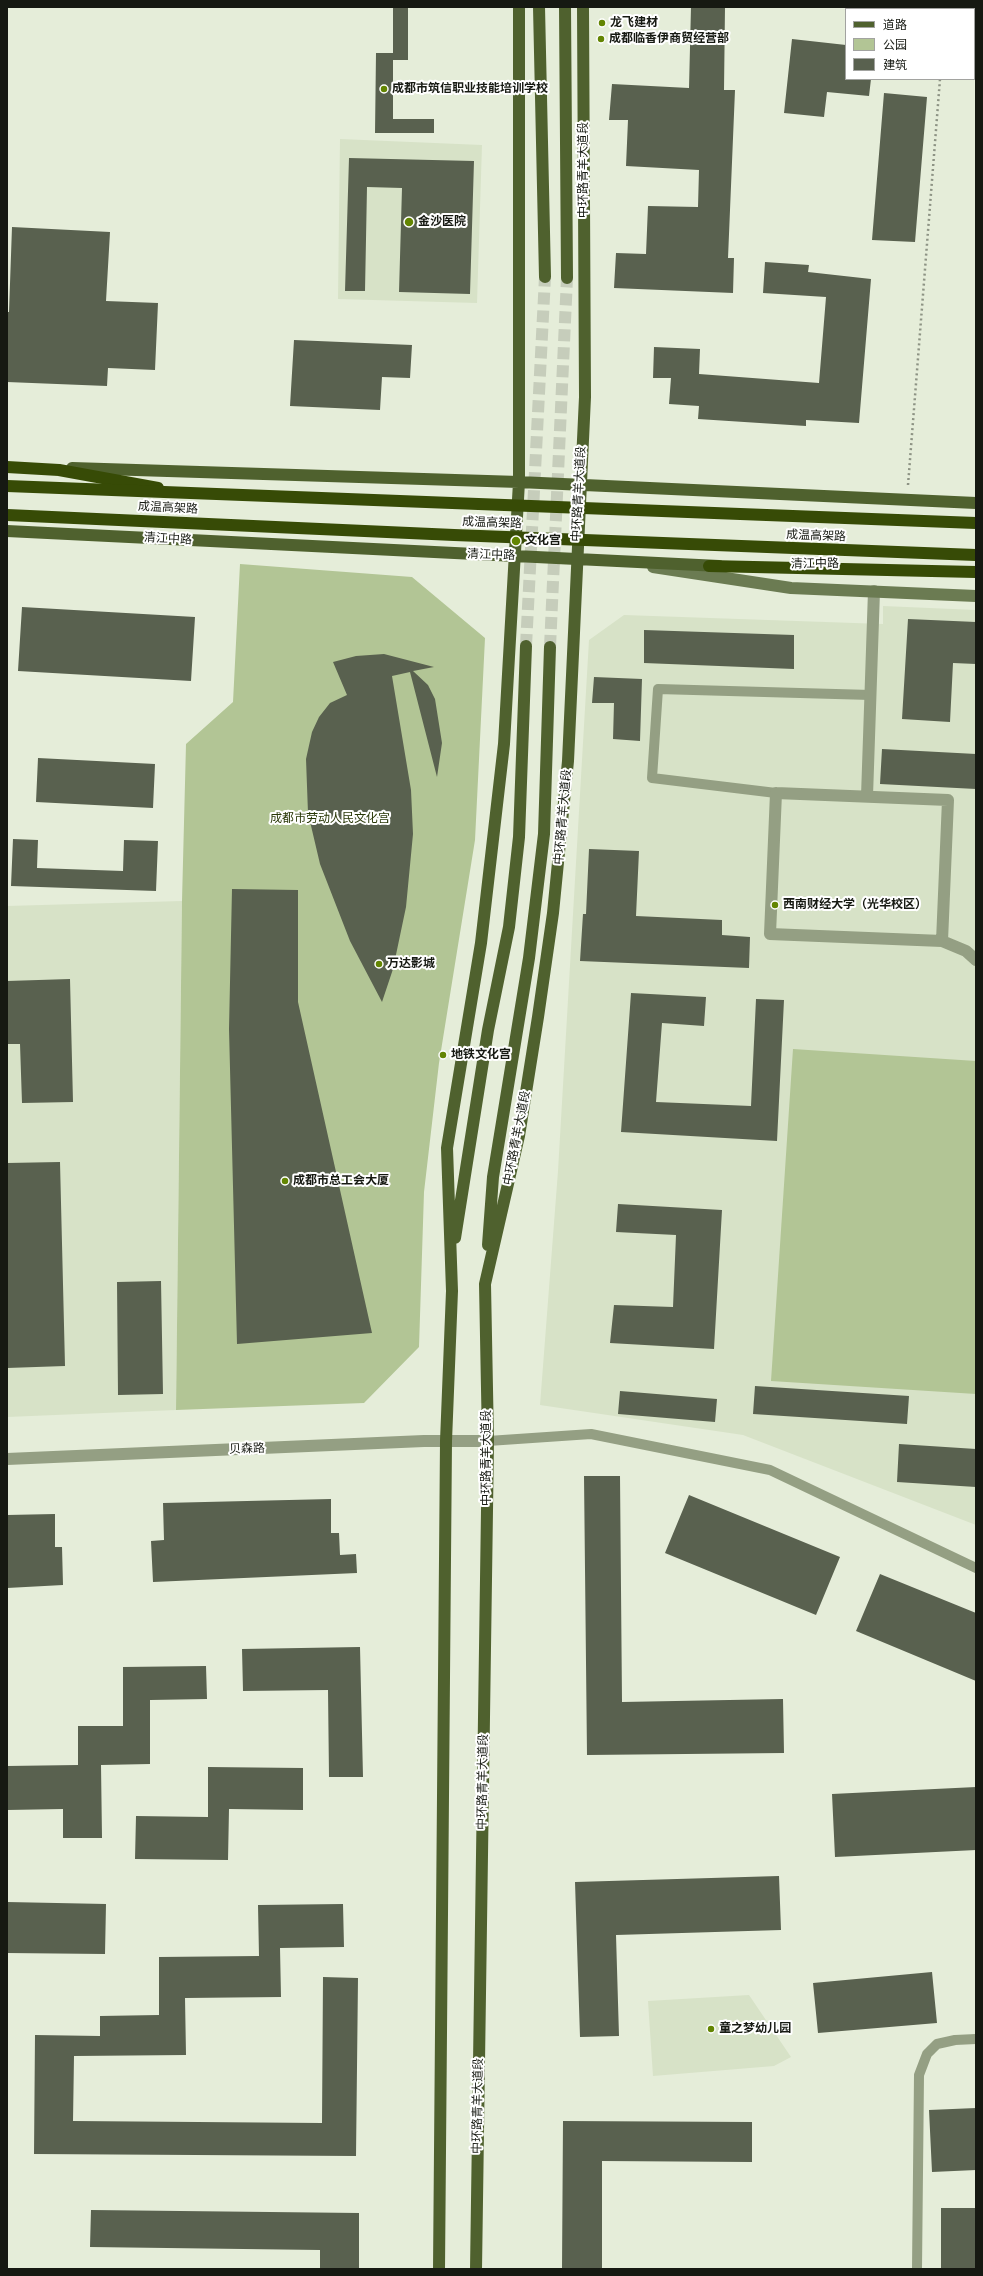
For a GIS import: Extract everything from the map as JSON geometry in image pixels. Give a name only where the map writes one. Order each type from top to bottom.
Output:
[{"type":"highway","points":[[7,466],[59,470],[186,493]]},
{"type":"highway","name":"成温高架路","points":[[7,486],[976,523]]},
{"type":"highway","name":"成温高架路","points":[[7,515],[454,535],[976,555]]},
{"type":"highway","points":[[709,566],[976,572]]},
{"type":"main road","points":[[452,1291],[447,1148],[490,877],[504,744],[518,482],[519,7]]},
{"type":"main road","points":[[539,7],[545,277]]},
{"type":"main road","points":[[565,7],[567,278]]},
{"type":"main road","name":"中环路青羊大道段","points":[[476,2269],[488,1441],[485,1284],[519,1136],[553,913],[568,761],[576,560],[585,397],[583,7]]},
{"type":"main road","points":[[7,466],[518,482],[976,502]]},
{"type":"main road","name":"清江中路","points":[[7,531],[709,566],[853,563],[976,568]]},
{"type":"main road","points":[[439,2269],[446,1441],[453,1252],[488,1030],[509,927],[519,837],[526,646]]},
{"type":"main road","points":[[485,1284],[493,1177],[529,958],[544,834],[550,647]]},
{"type":"street","points":[[614,561],[791,588],[976,596]]},
{"type":"street","points":[[867,796],[874,591]]},
{"type":"street","points":[[942,941],[948,800],[776,792],[770,934],[942,941],[966,951],[976,960]]},
{"type":"street","name":"贝森路","points":[[7,1459],[446,1441],[488,1441]]},
{"type":"lane","points":[[776,792],[652,778],[658,688],[871,695]]},
{"type":"lane","points":[[488,1441],[591,1434],[770,1470],[976,1568]]},
{"type":"lane","points":[[917,2269],[919,2075],[927,2054],[938,2044],[954,2040],[976,2039]]},
{"type":"path","points":[[907,500],[940,80]]},
{"type":"shaded area","name":"金沙医院","points":[[340,139],[482,145],[477,303],[338,299]]},
{"type":"shaded area","name":"西南财经大学（光华校区）","points":[[883,606],[976,610],[976,1525],[743,1435],[540,1405],[558,1171],[589,640],[624,615],[883,624]]},
{"type":"shaded area","points":[[182,901],[176,1410],[7,1417],[7,906]]},
{"type":"shaded area","name":"童之梦幼儿园","points":[[749,1995],[791,2057],[774,2066],[653,2076],[648,2001]]},
{"type":"green space","name":"成都市劳动人民文化宫","points":[[240,564],[412,577],[485,638],[475,840],[439,1063],[424,1192],[419,1347],[364,1403],[176,1410],[182,901],[186,744],[233,702]]},
{"type":"green space","points":[[793,1049],[976,1061],[976,1394],[771,1381]]},
{"type":"building","name":"成都市筑信职业技能培训学校","points":[[393,7],[408,7],[408,60],[393,60],[393,119],[434,119],[434,133],[375,133],[376,53],[393,53]]},
{"type":"building","points":[[691,7],[725,7],[724,90],[735,90],[728,258],[734,258],[733,293],[614,288],[616,253],[646,254],[648,206],[698,207],[699,170],[626,166],[628,120],[609,120],[612,84],[689,88]]},
{"type":"building","points":[[792,39],[845,45],[845,80],[871,80],[869,96],[827,92],[824,117],[784,113]]},
{"type":"building","points":[[884,93],[927,97],[915,242],[872,240]]},
{"type":"building","points":[[349,158],[474,161],[470,294],[399,292],[402,188],[367,187],[365,291],[345,291]]},
{"type":"building","points":[[12,227],[110,232],[106,301],[158,303],[155,370],[108,368],[107,386],[7,382],[7,312],[9,312]]},
{"type":"building","points":[[765,262],[809,265],[808,272],[871,279],[859,423],[806,420],[806,426],[698,419],[699,406],[669,404],[671,378],[653,378],[654,347],[700,349],[699,374],[819,383],[826,297],[763,293]]},
{"type":"building","points":[[294,340],[412,345],[410,378],[382,377],[380,410],[290,406]]},
{"type":"building","points":[[22,607],[195,617],[191,681],[18,671]]},
{"type":"building","points":[[908,619],[976,622],[976,664],[953,663],[950,722],[902,719]]},
{"type":"building","points":[[644,630],[794,635],[794,669],[644,663]]},
{"type":"building","points":[[384,654],[434,667],[413,671],[428,685],[435,699],[442,743],[437,777],[410,672],[392,676],[411,790],[413,834],[406,907],[393,969],[382,1002],[350,941],[320,864],[308,813],[306,759],[312,732],[319,717],[330,703],[347,695],[333,662],[356,656]]},
{"type":"building","points":[[594,677],[642,679],[640,741],[613,739],[614,703],[592,703]]},
{"type":"building","points":[[882,749],[976,754],[976,789],[880,784]]},
{"type":"building","points":[[38,758],[155,764],[153,808],[36,802]]},
{"type":"building","points":[[13,839],[38,840],[37,868],[123,871],[124,840],[158,841],[156,891],[11,886]]},
{"type":"building","points":[[589,849],[639,851],[636,916],[722,920],[722,935],[750,937],[749,968],[580,961],[583,914],[586,914]]},
{"type":"building","name":"成都市总工会大厦","points":[[232,889],[298,890],[298,1002],[372,1333],[237,1344],[229,1029]]},
{"type":"building","points":[[70,979],[73,1102],[22,1103],[20,1044],[7,1044],[7,981]]},
{"type":"building","points":[[631,993],[706,997],[704,1026],[662,1023],[656,1102],[751,1106],[756,999],[784,1000],[777,1141],[621,1132]]},
{"type":"building","points":[[60,1162],[65,1366],[7,1368],[7,1163]]},
{"type":"building","points":[[618,1204],[722,1210],[714,1349],[610,1343],[614,1305],[673,1307],[676,1235],[616,1232]]},
{"type":"building","points":[[161,1281],[163,1394],[118,1395],[117,1282]]},
{"type":"building","points":[[755,1386],[909,1396],[907,1424],[753,1414]]},
{"type":"building","points":[[620,1391],[717,1399],[715,1422],[618,1414]]},
{"type":"building","points":[[899,1444],[976,1449],[976,1487],[897,1482]]},
{"type":"building","points":[[584,1476],[620,1476],[622,1702],[783,1699],[784,1753],[587,1755]]},
{"type":"building","points":[[689,1495],[840,1557],[816,1615],[665,1553]]},
{"type":"building","points":[[331,1499],[331,1533],[339,1533],[340,1555],[356,1554],[357,1573],[153,1582],[151,1541],[164,1540],[163,1503]]},
{"type":"building","points":[[55,1514],[55,1547],[62,1547],[63,1585],[7,1588],[7,1515]]},
{"type":"building","points":[[880,1574],[976,1613],[976,1681],[856,1631]]},
{"type":"building","points":[[360,1647],[363,1777],[329,1777],[328,1690],[243,1691],[242,1649]]},
{"type":"building","points":[[206,1666],[207,1699],[150,1700],[150,1764],[101,1765],[102,1838],[63,1838],[63,1809],[7,1810],[7,1766],[78,1765],[78,1726],[123,1726],[123,1667]]},
{"type":"building","points":[[208,1767],[303,1768],[303,1810],[229,1809],[228,1860],[135,1859],[136,1816],[208,1817]]},
{"type":"building","points":[[976,1787],[976,1850],[835,1857],[832,1794]]},
{"type":"building","points":[[779,1876],[781,1930],[616,1935],[619,2036],[580,2037],[575,1882]]},
{"type":"building","points":[[7,1902],[106,1904],[105,1954],[7,1953]]},
{"type":"building","points":[[343,1904],[344,1947],[280,1948],[281,1997],[185,1998],[186,2055],[74,2056],[73,2121],[322,2123],[323,1977],[358,1978],[356,2156],[34,2154],[35,2035],[100,2036],[100,2016],[159,2015],[159,1957],[259,1956],[258,1905]]},
{"type":"building","points":[[932,1972],[937,2023],[818,2033],[813,1983]]},
{"type":"building","points":[[976,2108],[976,2170],[932,2172],[929,2110]]},
{"type":"building","points":[[563,2121],[752,2122],[752,2162],[602,2161],[602,2269],[562,2269]]},
{"type":"building","points":[[941,2208],[976,2208],[976,2269],[941,2269]]},
{"type":"building","points":[[91,2210],[359,2213],[359,2269],[320,2269],[320,2250],[90,2247]]},
{"type":"tunnel","points":[[526,646],[545,277]]},
{"type":"tunnel","points":[[550,647],[567,278]]},
{"type":"place","name":"龙飞建材","points":[[602,23]]},
{"type":"place","name":"成都临香伊商贸经营部","points":[[601,39]]},
{"type":"place","name":"成都市筑信职业技能培训学校","points":[[384,89]]},
{"type":"place","name":"金沙医院","points":[[409,222]]},
{"type":"place","name":"文化宫","points":[[516,541]]},
{"type":"place","name":"西南财经大学（光华校区）","points":[[775,905]]},
{"type":"place","name":"万达影城","points":[[379,964]]},
{"type":"place","name":"地铁文化宫","points":[[443,1055]]},
{"type":"place","name":"成都市总工会大厦","points":[[285,1181]]},
{"type":"place","name":"童之梦幼儿园","points":[[711,2029]]}]
